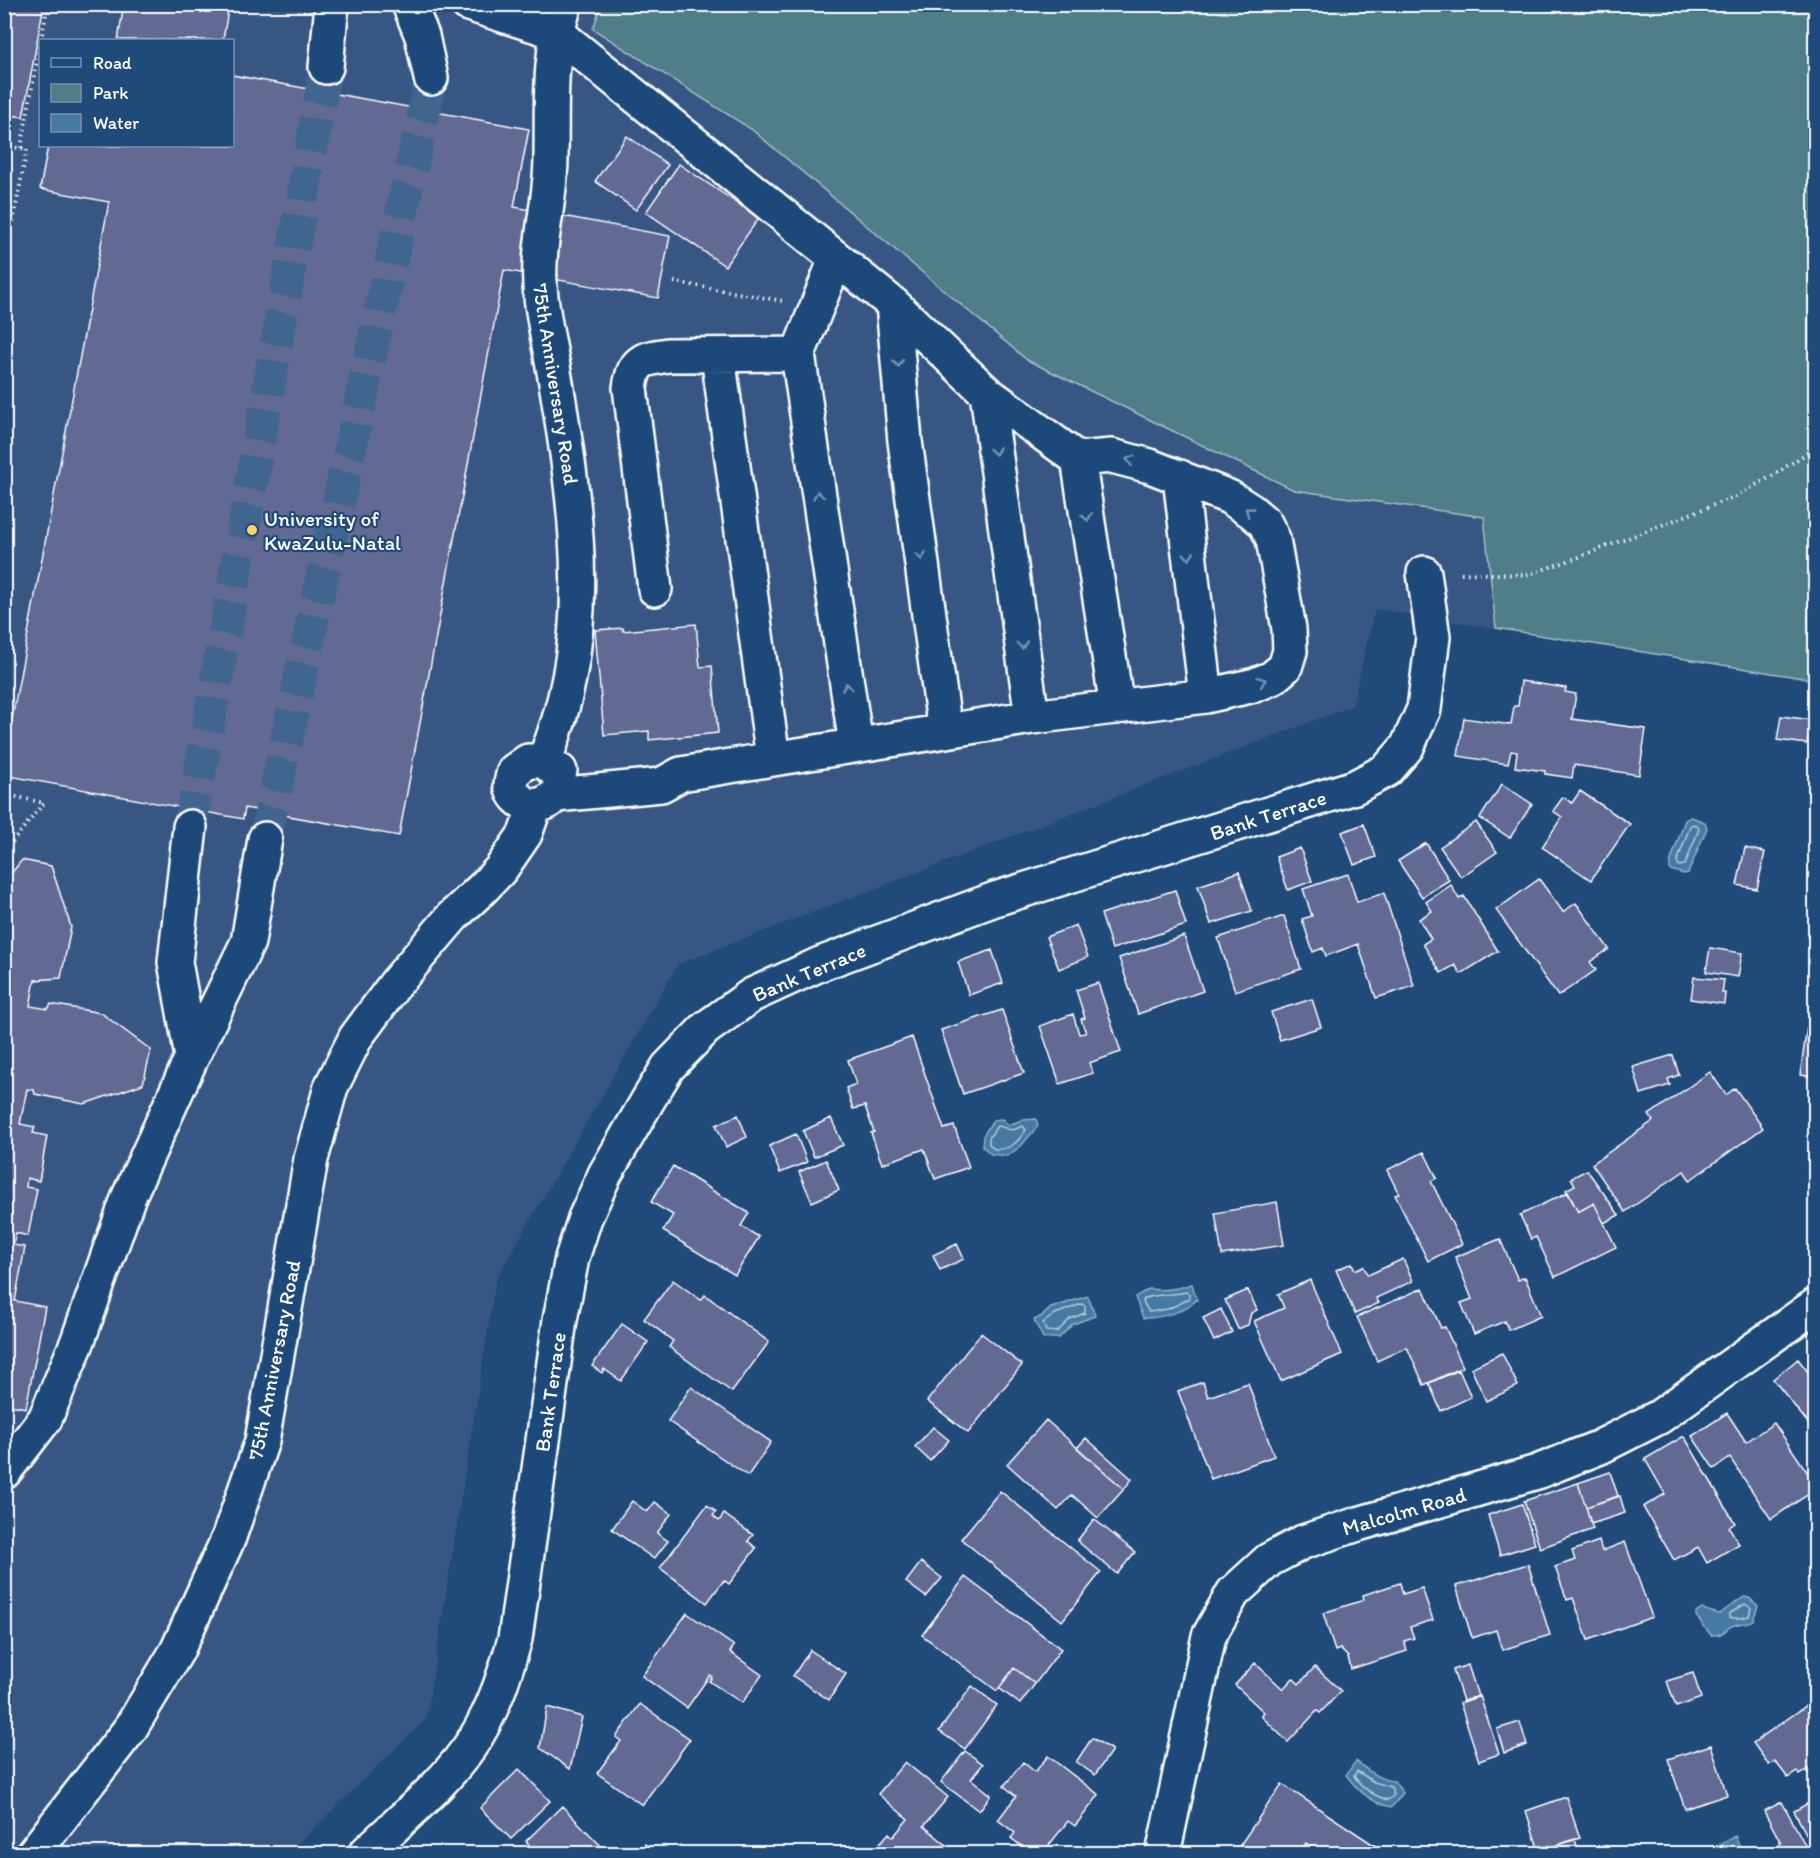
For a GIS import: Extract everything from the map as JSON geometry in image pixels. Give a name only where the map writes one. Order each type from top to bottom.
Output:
[{"type":"street","points":[[326,67],[332,4]]},
{"type":"street","points":[[409,4],[422,36],[431,78]]},
{"type":"street","points":[[468,4],[560,18],[836,259],[893,304],[987,393],[1078,459],[1112,456],[1131,460],[1229,497],[1251,511],[1265,523],[1273,539],[1289,629],[1290,651],[1285,667],[1272,678],[1255,685],[1206,696],[1032,717],[681,774],[660,767],[541,786]]},
{"type":"street","name":"75th Anniversary Road","points":[[33,1854],[130,1729],[177,1651],[229,1537],[262,1441],[311,1159],[331,1087],[356,1037],[396,983],[453,916],[501,869],[504,825],[541,786],[558,729],[567,695],[580,587],[570,476],[540,296],[539,266],[551,160],[551,73],[560,18]]},
{"type":"street","points":[[836,259],[798,354],[856,745]]},
{"type":"street","points":[[893,304],[905,441],[945,731]]},
{"type":"street","points":[[656,590],[630,388],[632,372],[638,362],[651,357],[668,355],[798,354]]},
{"type":"street","points":[[718,356],[773,759]]},
{"type":"street","points":[[987,393],[1032,717]]},
{"type":"street","points":[[1078,459],[1117,707]]},
{"type":"street","points":[[1180,477],[1206,696]]},
{"type":"street","name":"Bank Terrace","points":[[365,1854],[451,1771],[476,1737],[500,1690],[515,1639],[559,1332],[572,1258],[585,1218],[605,1174],[668,1067],[705,1028],[752,995],[820,964],[995,900],[1355,787],[1387,770],[1407,747],[1424,709],[1433,637],[1424,573]]},
{"type":"street","points":[[190,827],[174,962],[192,1057]]},
{"type":"street","points":[[4,1472],[45,1419],[77,1343],[129,1196],[192,1057],[248,942],[265,839]]},
{"type":"street","name":"Malcolm Road","points":[[1163,1854],[1209,1636],[1233,1593],[1269,1560],[1304,1542],[1537,1472],[1600,1447],[1659,1417],[1815,1305]]},
{"type":"path","points":[[42,39],[48,4]]},
{"type":"path","points":[[21,148],[39,54]]},
{"type":"path","points":[[4,146],[27,149],[4,268]]},
{"type":"path","points":[[674,282],[817,307]]},
{"type":"path","points":[[1424,573],[1526,575],[1637,536],[1734,497],[1772,476],[1815,447]]},
{"type":"path","points":[[4,794],[44,803],[4,852]]},
{"type":"shaded area","points":[[5,5],[1815,5],[1815,681],[1375,609],[1352,706],[678,964],[496,1279],[426,1719],[288,1853],[5,1854]]},
{"type":"green space","points":[[601,5],[1815,5],[1815,680],[1496,628],[1484,517],[1294,490],[1027,360],[751,129],[593,29]]},
{"type":"water","points":[[1691,817],[1705,822],[1707,828],[1688,873],[1684,874],[1670,870],[1670,863],[1685,820]]},
{"type":"water","points":[[1003,1119],[1008,1125],[1022,1120],[1036,1119],[1038,1126],[1020,1147],[1007,1156],[991,1154],[982,1146],[983,1136],[993,1120]]},
{"type":"water","points":[[1192,1284],[1197,1300],[1191,1305],[1172,1314],[1143,1318],[1135,1297],[1149,1289],[1171,1289]]},
{"type":"water","points":[[1088,1296],[1095,1316],[1073,1324],[1059,1338],[1043,1338],[1034,1320],[1051,1308]]},
{"type":"water","points":[[1744,1597],[1749,1598],[1758,1606],[1753,1620],[1734,1625],[1722,1633],[1711,1635],[1696,1616],[1696,1613],[1702,1609],[1719,1614]]},
{"type":"water","points":[[1356,1761],[1378,1777],[1394,1781],[1403,1793],[1392,1807],[1366,1796],[1346,1775]]},
{"type":"water","points":[[1735,1836],[1743,1853],[1718,1853],[1715,1847]]},
{"type":"building","points":[[4,4],[44,4],[23,117],[4,114]]},
{"type":"building","points":[[124,4],[229,4],[223,39],[118,39]]},
{"type":"building","name":"University of KwaZulu-Natal","points":[[234,75],[529,129],[514,207],[670,236],[658,298],[504,270],[399,836],[245,808],[243,819],[4,775],[4,761],[109,202],[40,189],[48,147],[234,147]]},
{"type":"building","points":[[627,136],[668,165],[636,210],[595,181]]},
{"type":"building","points":[[679,164],[759,218],[725,266],[646,212]]},
{"type":"building","points":[[696,624],[700,667],[712,666],[718,733],[649,740],[649,731],[604,735],[595,630],[623,628],[623,631]]},
{"type":"building","points":[[1521,681],[1566,688],[1565,692],[1576,694],[1572,719],[1646,729],[1639,775],[1574,765],[1572,778],[1545,774],[1545,771],[1515,767],[1517,752],[1511,751],[1508,764],[1458,756],[1464,718],[1511,725],[1514,706],[1518,706]]},
{"type":"building","points":[[1781,716],[1811,720],[1807,744],[1777,740]]},
{"type":"building","points":[[1502,784],[1532,804],[1510,838],[1480,818]]},
{"type":"building","points":[[1580,791],[1630,824],[1591,880],[1542,847],[1562,817],[1553,811],[1563,797],[1572,803]]},
{"type":"building","points":[[1476,822],[1497,852],[1461,877],[1440,847]]},
{"type":"building","points":[[1364,824],[1376,857],[1354,865],[1342,832]]},
{"type":"building","points":[[1426,843],[1449,880],[1422,897],[1398,861]]},
{"type":"building","points":[[1300,848],[1312,881],[1288,890],[1276,857]]},
{"type":"building","points":[[1745,848],[1765,852],[1757,889],[1737,885]]},
{"type":"building","points":[[22,860],[51,866],[71,927],[61,978],[35,980],[30,1006],[48,1009],[51,1004],[101,1013],[151,1050],[143,1084],[84,1104],[35,1094],[34,1090],[27,1089],[20,1124],[35,1127],[33,1133],[47,1136],[39,1181],[27,1178],[26,1187],[37,1189],[28,1236],[16,1233],[13,1245],[25,1247],[15,1301],[45,1307],[26,1408],[4,1404],[4,882]]},
{"type":"building","points":[[1239,872],[1252,911],[1211,924],[1198,886]]},
{"type":"building","points":[[1348,874],[1357,902],[1384,893],[1414,986],[1376,998],[1358,944],[1326,956],[1323,948],[1313,952],[1302,919],[1312,916],[1303,889]]},
{"type":"building","points":[[1539,879],[1563,912],[1576,903],[1609,949],[1590,962],[1596,970],[1558,996],[1496,910]]},
{"type":"building","points":[[1451,885],[1459,899],[1464,896],[1498,951],[1461,974],[1455,965],[1441,973],[1423,944],[1431,939],[1419,919],[1432,911],[1426,902]]},
{"type":"building","points":[[1175,890],[1186,925],[1112,949],[1101,914]]},
{"type":"building","points":[[1284,916],[1301,969],[1235,991],[1218,938]]},
{"type":"building","points":[[1076,925],[1088,957],[1059,969],[1046,937]]},
{"type":"building","points":[[1184,936],[1203,991],[1138,1014],[1119,958]]},
{"type":"building","points":[[1710,948],[1742,953],[1738,977],[1706,972]]},
{"type":"building","points":[[992,950],[1003,983],[969,995],[958,962]]},
{"type":"building","points":[[1694,977],[1724,980],[1722,993],[1725,993],[1724,1004],[1691,999]]},
{"type":"building","points":[[1098,983],[1121,1052],[1089,1063],[1093,1073],[1060,1084],[1040,1026],[1073,1014],[1079,1034],[1086,1033],[1081,1019],[1085,1018],[1076,990]]},
{"type":"building","points":[[1312,999],[1321,1027],[1280,1040],[1271,1012]]},
{"type":"building","points":[[1002,1010],[1024,1073],[963,1094],[941,1030]]},
{"type":"building","points":[[1807,1027],[1816,1029],[1816,1077],[1800,1075]]},
{"type":"building","points":[[912,1037],[944,1129],[954,1126],[969,1167],[935,1179],[924,1149],[882,1164],[871,1133],[874,1132],[865,1106],[853,1109],[846,1088],[856,1084],[848,1060]]},
{"type":"building","points":[[1673,1055],[1679,1075],[1668,1079],[1670,1085],[1641,1094],[1633,1067]]},
{"type":"building","points":[[1710,1072],[1726,1095],[1735,1088],[1763,1128],[1690,1180],[1684,1171],[1625,1212],[1592,1164],[1653,1121],[1649,1115]]},
{"type":"building","points":[[738,1115],[747,1137],[726,1147],[716,1125]]},
{"type":"building","points":[[831,1118],[843,1145],[814,1157],[803,1131]]},
{"type":"building","points":[[796,1134],[807,1162],[780,1173],[769,1146]]},
{"type":"building","points":[[1424,1152],[1437,1178],[1431,1181],[1462,1244],[1428,1261],[1395,1195],[1399,1194],[1387,1170]]},
{"type":"building","points":[[826,1160],[839,1190],[812,1202],[799,1172]]},
{"type":"building","points":[[673,1166],[749,1213],[741,1226],[759,1237],[735,1275],[663,1231],[673,1215],[651,1202]]},
{"type":"building","points":[[1587,1170],[1619,1215],[1604,1223],[1594,1203],[1578,1212],[1566,1190],[1575,1185],[1571,1178]]},
{"type":"building","points":[[1568,1192],[1578,1212],[1594,1203],[1616,1247],[1555,1277],[1536,1237],[1531,1239],[1520,1215]]},
{"type":"building","points":[[1277,1202],[1284,1245],[1222,1255],[1215,1213]]},
{"type":"building","points":[[1500,1239],[1518,1280],[1525,1277],[1541,1316],[1509,1330],[1505,1321],[1474,1334],[1461,1303],[1472,1299],[1455,1257]]},
{"type":"building","points":[[957,1244],[964,1259],[940,1270],[933,1255]]},
{"type":"building","points":[[1403,1259],[1413,1281],[1376,1298],[1379,1303],[1355,1314],[1336,1270],[1352,1263],[1355,1270],[1363,1266],[1368,1275]]},
{"type":"building","points":[[673,1280],[701,1300],[705,1295],[769,1342],[732,1392],[669,1347],[673,1341],[644,1319]]},
{"type":"building","points":[[1310,1280],[1342,1354],[1281,1381],[1254,1321],[1284,1308],[1278,1294]]},
{"type":"building","points":[[1423,1288],[1441,1328],[1445,1327],[1463,1367],[1424,1385],[1407,1347],[1377,1361],[1357,1317]]},
{"type":"building","points":[[1248,1290],[1257,1310],[1251,1313],[1248,1325],[1238,1329],[1225,1300]]},
{"type":"building","points":[[1221,1309],[1232,1332],[1214,1341],[1203,1318]]},
{"type":"building","points":[[622,1324],[648,1342],[621,1381],[604,1369],[602,1373],[592,1366]]},
{"type":"building","points":[[981,1333],[1022,1365],[968,1433],[927,1401]]},
{"type":"building","points":[[1502,1353],[1518,1386],[1486,1401],[1471,1368]]},
{"type":"building","points":[[1798,1359],[1816,1382],[1816,1433],[1773,1379]]},
{"type":"building","points":[[1459,1370],[1471,1397],[1441,1411],[1429,1383]]},
{"type":"building","points":[[1203,1382],[1208,1397],[1248,1383],[1274,1456],[1211,1479],[1178,1391]]},
{"type":"building","points":[[691,1387],[771,1442],[748,1476],[668,1421]]},
{"type":"building","points":[[1727,1413],[1746,1442],[1774,1423],[1816,1485],[1816,1489],[1771,1519],[1730,1458],[1714,1469],[1692,1436]]},
{"type":"building","points":[[1046,1420],[1124,1489],[1098,1518],[1072,1495],[1058,1510],[1007,1464]]},
{"type":"building","points":[[933,1427],[949,1440],[930,1461],[915,1447]]},
{"type":"building","points":[[1684,1436],[1735,1523],[1729,1527],[1739,1544],[1707,1563],[1698,1547],[1674,1560],[1643,1507],[1665,1494],[1645,1459]]},
{"type":"building","points":[[1086,1438],[1132,1479],[1124,1489],[1077,1448]]},
{"type":"building","points":[[1610,1472],[1618,1496],[1586,1507],[1578,1483]]},
{"type":"building","points":[[1578,1483],[1593,1529],[1540,1548],[1524,1501]]},
{"type":"building","points":[[1000,1491],[1101,1572],[1062,1621],[961,1539]]},
{"type":"building","points":[[1620,1496],[1625,1513],[1591,1524],[1586,1507]]},
{"type":"building","points":[[632,1501],[647,1512],[655,1502],[671,1514],[657,1533],[668,1541],[654,1559],[612,1529]]},
{"type":"building","points":[[1522,1504],[1535,1544],[1500,1555],[1488,1515]]},
{"type":"building","points":[[707,1505],[716,1512],[713,1516],[719,1521],[724,1514],[753,1535],[748,1541],[756,1548],[729,1584],[724,1580],[707,1603],[660,1568]]},
{"type":"building","points":[[1094,1519],[1135,1552],[1117,1574],[1077,1541]]},
{"type":"building","points":[[1599,1541],[1602,1551],[1625,1542],[1652,1617],[1588,1640],[1573,1598],[1567,1600],[1555,1567],[1575,1560],[1572,1551]]},
{"type":"building","points":[[921,1562],[942,1578],[926,1597],[906,1582]]},
{"type":"building","points":[[1528,1564],[1550,1635],[1502,1650],[1496,1630],[1472,1638],[1456,1586]]},
{"type":"building","points":[[965,1577],[1061,1649],[1035,1684],[1014,1668],[997,1691],[922,1635]]},
{"type":"building","points":[[1400,1583],[1403,1594],[1422,1588],[1433,1620],[1410,1627],[1414,1638],[1404,1641],[1407,1651],[1351,1669],[1348,1657],[1340,1649],[1335,1651],[1323,1613],[1364,1600],[1363,1595]]},
{"type":"building","points":[[687,1613],[734,1646],[730,1652],[762,1675],[742,1703],[709,1681],[712,1677],[710,1675],[687,1708],[642,1676]]},
{"type":"building","points":[[810,1650],[846,1674],[829,1700],[793,1676]]},
{"type":"building","points":[[1255,1663],[1283,1689],[1293,1678],[1299,1684],[1315,1667],[1341,1691],[1320,1713],[1317,1711],[1288,1742],[1261,1716],[1264,1712],[1235,1685]]},
{"type":"building","points":[[1468,1665],[1478,1696],[1463,1701],[1453,1670]]},
{"type":"building","points":[[1014,1668],[1035,1684],[1020,1704],[999,1688]]},
{"type":"building","points":[[1693,1673],[1701,1698],[1676,1707],[1667,1681]]},
{"type":"building","points":[[972,1686],[997,1705],[965,1749],[939,1731]]},
{"type":"building","points":[[1480,1696],[1499,1754],[1479,1761],[1460,1703]]},
{"type":"building","points":[[1813,1701],[1816,1705],[1816,1764],[1800,1775],[1797,1772],[1788,1778],[1775,1761],[1769,1765],[1753,1743]]},
{"type":"building","points":[[640,1704],[690,1739],[642,1805],[597,1773],[621,1741],[616,1737]]},
{"type":"building","points":[[547,1707],[582,1717],[570,1769],[540,1748]]},
{"type":"building","points":[[1520,1722],[1527,1745],[1504,1753],[1497,1729]]},
{"type":"building","points":[[1092,1738],[1112,1750],[1095,1775],[1076,1762]]},
{"type":"building","points":[[1711,1745],[1727,1795],[1685,1809],[1668,1759]]},
{"type":"building","points":[[965,1751],[983,1764],[971,1779],[991,1795],[979,1811],[941,1782]]},
{"type":"building","points":[[1048,1756],[1099,1795],[1075,1826],[1068,1821],[1042,1854],[1033,1847],[1029,1852],[1011,1838],[1015,1833],[998,1820],[1016,1796],[1004,1786],[1023,1762],[1035,1772]]},
{"type":"building","points":[[905,1762],[948,1797],[924,1826],[957,1854],[876,1854],[873,1851],[889,1833],[893,1837],[908,1819],[878,1794]]},
{"type":"building","points":[[519,1769],[550,1801],[511,1839],[480,1808]]},
{"type":"building","points":[[1282,1784],[1380,1849],[1376,1854],[1321,1854],[1306,1843],[1299,1854],[1253,1854],[1240,1845]]},
{"type":"building","points":[[1566,1797],[1580,1838],[1539,1851],[1526,1811]]},
{"type":"building","points":[[1814,1800],[1816,1803],[1816,1852],[1794,1811]]},
{"type":"building","points":[[1782,1802],[1810,1854],[1784,1854],[1779,1844],[1781,1843],[1764,1811]]},
{"type":"building","points":[[562,1806],[606,1851],[609,1848],[615,1854],[537,1854],[526,1841]]},
{"type":"building","points":[[1575,1839],[1579,1854],[1544,1854],[1543,1850]]},
{"type":"building","points":[[645,1844],[654,1854],[635,1854]]},
{"type":"building","points":[[1240,1845],[1253,1854],[1234,1854]]},
{"type":"tunnel","points":[[190,827],[326,67]]},
{"type":"tunnel","points":[[265,839],[431,78]]},
{"type":"place","name":"University of KwaZulu-Natal","points":[[252,530]]}]
